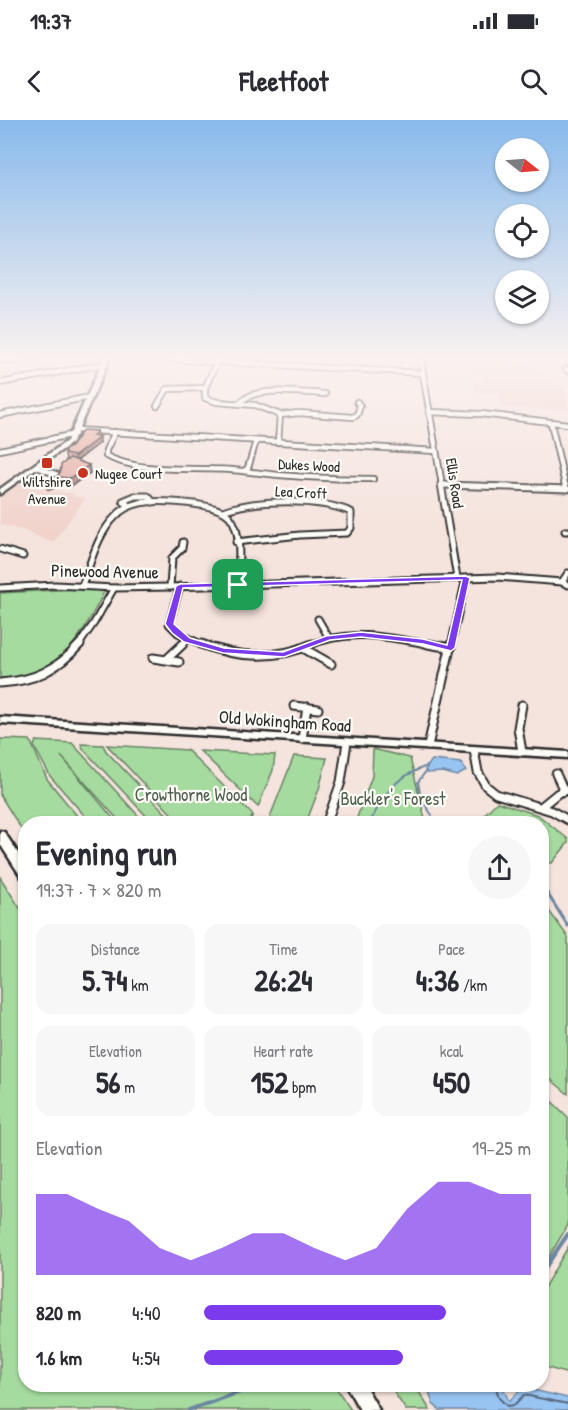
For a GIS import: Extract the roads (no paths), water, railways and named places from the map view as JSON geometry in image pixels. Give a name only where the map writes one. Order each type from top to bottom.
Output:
[{"type":"main road","points":[[0,492],[65,448],[76,432],[82,416]]},
{"type":"main road","name":"Old Wokingham Road","points":[[0,720],[568,755]]},
{"type":"main road","points":[[0,835],[18,863]]},
{"type":"main road","points":[[359,1392],[370,1410]]},
{"type":"street","points":[[278,442],[280,416]]},
{"type":"street","name":"Ellis Road","points":[[430,416],[458,578]]},
{"type":"street","points":[[498,416],[568,424]]},
{"type":"street","points":[[442,485],[567,488],[551,423]]},
{"type":"street","points":[[0,450],[76,432],[116,432],[436,451]]},
{"type":"street","name":"Dukes Wood","points":[[116,432],[106,450],[106,456],[124,465],[244,471],[321,479],[373,479]]},
{"type":"street","name":"Dukes Wood","points":[[244,471],[248,468],[256,441]]},
{"type":"street","points":[[37,467],[58,475],[57,480],[50,486]]},
{"type":"street","points":[[129,506],[123,501],[127,497],[148,496],[153,502]]},
{"type":"street","points":[[82,586],[115,515],[129,506],[153,502],[223,511],[235,527],[238,585]]},
{"type":"street","name":"Lea Croft","points":[[223,511],[241,504],[259,502],[337,506],[351,512],[351,528],[347,533],[300,535],[236,542]]},
{"type":"street","points":[[170,587],[172,558],[182,548],[183,542]]},
{"type":"street","points":[[0,549],[23,556]]},
{"type":"street","points":[[565,584],[568,573]]},
{"type":"street","name":"Pinewood Avenue","points":[[0,588],[170,587],[503,577],[565,584]]},
{"type":"street","points":[[428,746],[466,578]]},
{"type":"street","points":[[180,586],[170,624],[187,640],[223,650],[284,654],[329,638],[378,635],[423,641],[451,648]]},
{"type":"street","points":[[0,683],[37,679],[57,668],[89,632],[105,608],[114,588]]},
{"type":"street","points":[[318,619],[329,638]]},
{"type":"street","points":[[167,658],[187,640]]},
{"type":"street","points":[[303,648],[331,664]]},
{"type":"street","points":[[153,658],[167,658],[179,662]]},
{"type":"street","points":[[522,705],[518,728],[522,752]]},
{"type":"street","points":[[294,706],[318,709]]},
{"type":"street","points":[[302,739],[307,708]]},
{"type":"street","points":[[329,816],[341,782],[347,742]]},
{"type":"street","points":[[474,750],[480,779],[487,789],[503,798],[542,806],[568,820]]},
{"type":"street","points":[[542,806],[566,791],[556,774]]},
{"type":"water","points":[[432,760],[461,763],[466,771],[457,776],[443,772],[427,773],[425,770]]},
{"type":"water","points":[[429,1392],[505,1392],[509,1401],[518,1392],[542,1392],[568,1398],[568,1410],[440,1410],[433,1404]]},
{"type":"waterway","points":[[373,816],[385,795],[398,781],[427,766]]},
{"type":"waterway","points":[[426,771],[418,782],[421,799],[432,815]]},
{"type":"waterway","points":[[549,896],[568,926]]},
{"type":"waterway","points":[[549,1262],[568,1234]]},
{"type":"waterway","points":[[189,1410],[240,1392]]},
{"type":"place","name":"Wiltshire Avenue","points":[[47,463]]},
{"type":"place","name":"Nugee Court","points":[[83,473]]},
{"type":"park label","name":"Crowthorne Wood","points":[[191,794]]},
{"type":"park label","name":"Buckler's Forest","points":[[393,798]]}]
